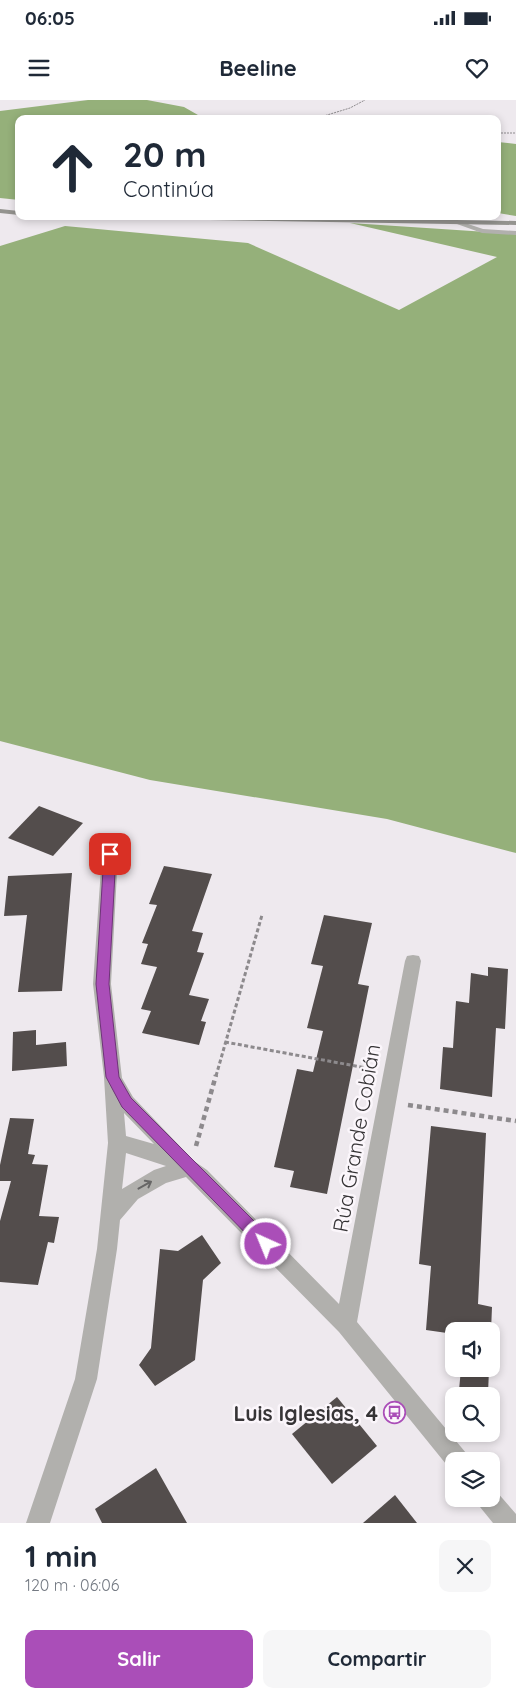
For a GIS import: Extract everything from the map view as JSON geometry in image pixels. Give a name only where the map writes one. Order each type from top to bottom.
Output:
[{"type":"street","points":[[0,212],[15,213]]},
{"type":"street","points":[[302,220],[516,224]]},
{"type":"street","points":[[38,1523],[86,1379],[110,1217],[117,1143],[113,1077],[102,984],[110,854]]},
{"type":"street","name":"Rúa Grande Cobián","points":[[346,1324],[413,961]]},
{"type":"street","points":[[113,1077],[126,1102],[189,1168],[200,1176],[346,1324],[451,1452]]},
{"type":"street","points":[[117,1143],[132,1144],[189,1168]]},
{"type":"street","points":[[110,1217],[131,1193],[161,1176],[189,1168]]},
{"type":"street","points":[[495,1507],[508,1523]]},
{"type":"lane","points":[[459,222],[482,231],[516,233]]},
{"type":"path","points":[[327,115],[350,108],[366,100]]},
{"type":"path","points":[[501,133],[516,133]]},
{"type":"path","points":[[189,1168],[262,915]]},
{"type":"path","points":[[225,1042],[367,1068]]},
{"type":"path","points":[[416,1106],[516,1121]]},
{"type":"green space","points":[[88,100],[147,100],[184,107],[198,115],[15,115],[15,200],[0,198],[0,111]]},
{"type":"green space","points":[[501,142],[516,144],[516,216],[501,214]]},
{"type":"green space","points":[[350,223],[516,234],[516,853],[387,819],[150,780],[0,741],[0,246],[65,226],[248,243],[399,310],[497,257]]},
{"type":"building","points":[[39,806],[83,823],[53,856],[8,838]]},
{"type":"building","points":[[164,866],[212,874],[192,931],[203,933],[197,952],[204,953],[189,995],[209,999],[201,1021],[206,1022],[199,1045],[142,1033],[151,1011],[141,1009],[157,967],[141,964],[148,944],[142,943],[157,905],[149,904]]},
{"type":"building","points":[[72,873],[62,991],[18,992],[27,915],[4,916],[8,876]]},
{"type":"building","points":[[324,915],[372,923],[358,984],[369,986],[327,1194],[290,1187],[294,1171],[274,1167],[297,1069],[313,1072],[323,1031],[307,1028],[323,966],[311,964]]},
{"type":"building","points":[[488,967],[508,969],[505,1029],[496,1028],[492,1097],[440,1089],[443,1047],[453,1048],[456,1001],[469,1003],[471,973],[488,976]]},
{"type":"building","points":[[36,1030],[36,1045],[66,1042],[67,1066],[12,1071],[13,1032]]},
{"type":"building","points":[[10,1118],[34,1119],[28,1154],[35,1155],[32,1164],[48,1165],[39,1216],[59,1217],[54,1243],[48,1242],[38,1285],[0,1282],[0,1221],[11,1181],[0,1181],[0,1165]]},
{"type":"building","points":[[431,1126],[486,1133],[478,1304],[492,1307],[491,1322],[445,1322],[445,1333],[426,1330],[431,1266],[419,1264]]},
{"type":"building","points":[[202,1235],[221,1263],[203,1280],[195,1360],[155,1386],[139,1365],[151,1348],[160,1249],[178,1251]]},
{"type":"building","points":[[460,1377],[489,1377],[488,1387],[459,1387]]},
{"type":"building","points":[[337,1397],[377,1446],[332,1484],[292,1434]]},
{"type":"building","points":[[156,1468],[187,1523],[102,1523],[95,1509]]},
{"type":"building","points":[[395,1495],[417,1523],[363,1523]]},
{"type":"place","name":"Luis Iglesias, 4","points":[[394,1413]]},
{"type":"route","points":[[110,854],[102,984],[113,1077],[126,1102],[266,1244]]}]
